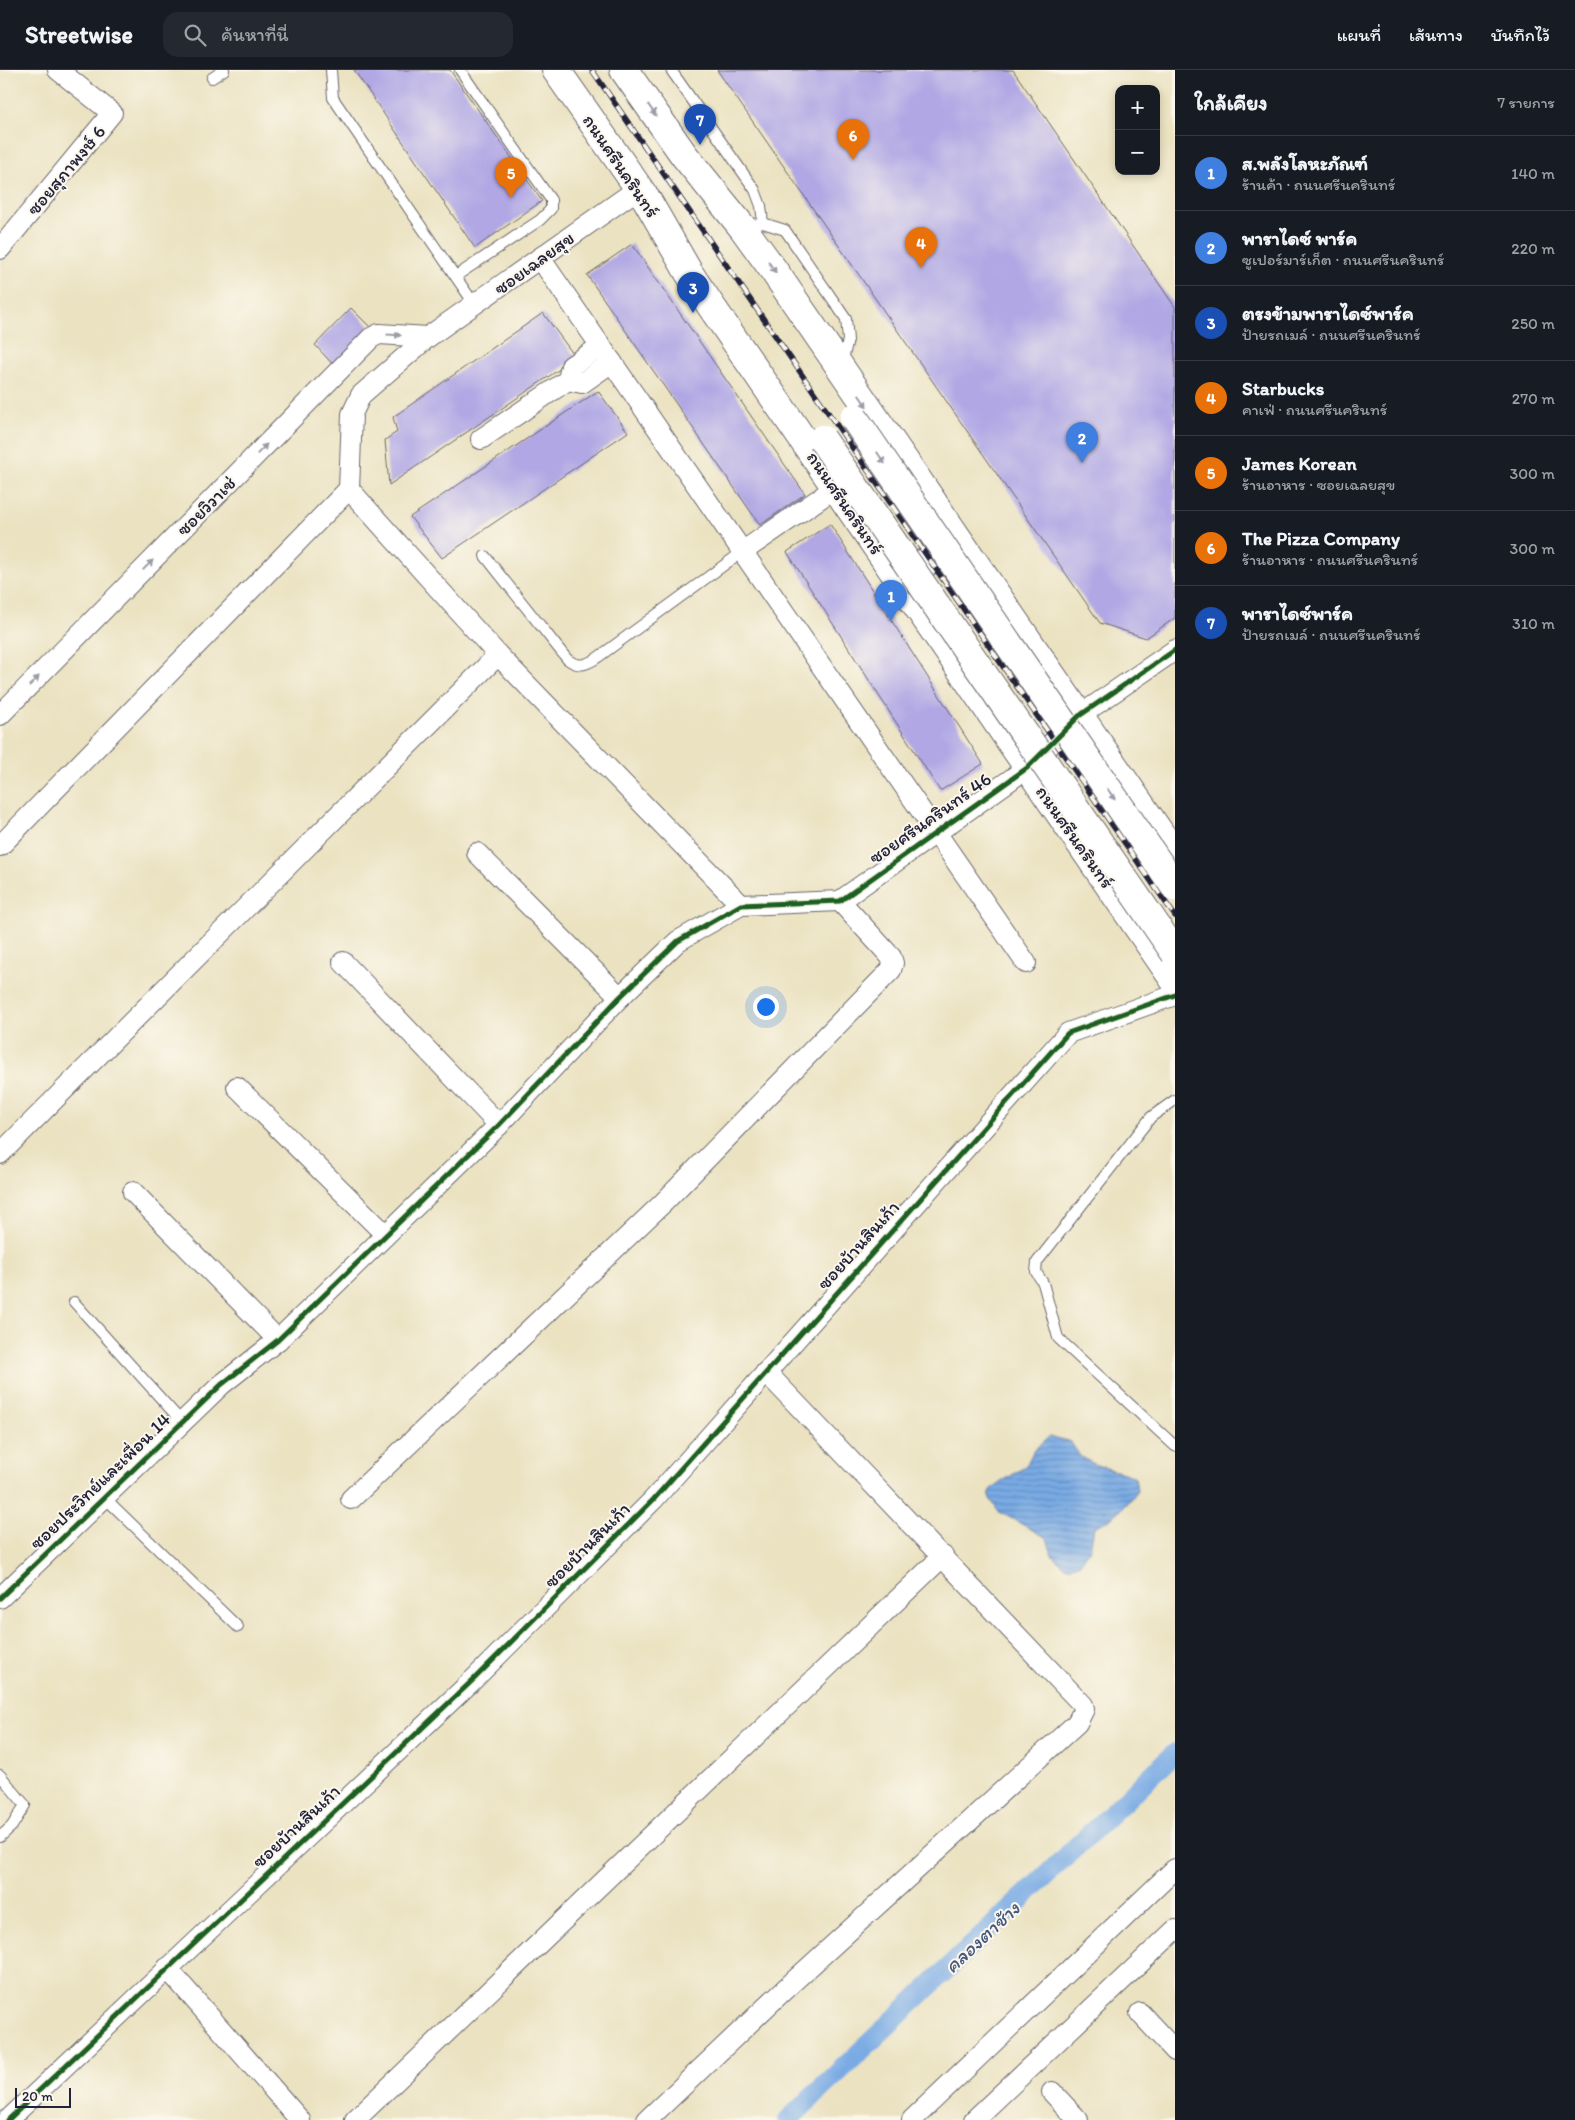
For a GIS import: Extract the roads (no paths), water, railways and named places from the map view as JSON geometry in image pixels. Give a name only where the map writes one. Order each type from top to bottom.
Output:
[{"type":"main road","name":"ถนนศรีนครินทร์","points":[[556,70],[643,194],[689,273],[835,488],[1027,768],[1174,976]]},
{"type":"main road","points":[[624,70],[684,155],[731,237],[1175,887]]},
{"type":"main road","points":[[684,155],[753,225],[841,369],[1175,855]]},
{"type":"main road","points":[[643,194],[706,272],[822,439],[1174,976]]},
{"type":"main road","points":[[874,545],[910,564],[919,564],[928,559],[936,551],[940,540],[936,506]]},
{"type":"main road","points":[[1174,976],[1168,945],[1175,930]]},
{"type":"street","name":"ซอยสุภาพงษ์ 6","points":[[0,249],[112,114],[58,70]]},
{"type":"street","name":"ซอยเฉลยสุข","points":[[349,489],[352,414],[361,395],[428,337],[540,258],[643,194]]},
{"type":"street","points":[[540,258],[1026,964]]},
{"type":"street","name":"ซอยวิวาเช่","points":[[0,716],[371,338],[379,334],[428,337]]},
{"type":"street","points":[[481,439],[568,380],[571,366],[601,346]]},
{"type":"street","points":[[568,380],[582,383],[612,362]]},
{"type":"street","points":[[742,552],[835,488]]},
{"type":"street","points":[[0,846],[349,489],[498,655],[741,905],[845,897],[891,957],[893,963],[891,970],[656,1210],[350,1499]]},
{"type":"street","name":"ซอยศรีนครินทร์ 46","points":[[845,897],[934,832],[1027,768],[1079,716],[1175,650]]},
{"type":"street","points":[[0,1154],[498,655]]},
{"type":"street","points":[[477,853],[620,997]]},
{"type":"street","name":"ซอยประวิทย์และเพื่อน 14","points":[[0,1598],[221,1385],[278,1340],[498,1125],[620,997],[678,941],[741,905]]},
{"type":"street","points":[[343,962],[498,1125]]},
{"type":"street","name":"ซอยบ้านสินเก้า","points":[[8,2120],[474,1679],[653,1500],[1068,1033],[1174,976]]},
{"type":"street","points":[[237,1087],[385,1234]]},
{"type":"street","points":[[133,1192],[278,1340]]},
{"type":"street","points":[[647,2120],[791,1984],[1077,1722],[1082,1714],[1083,1705],[766,1372]]},
{"type":"street","points":[[355,2120],[943,1556]]},
{"type":"street","points":[[912,2120],[1175,1869]]},
{"type":"street","points":[[974,2120],[1175,1930]]},
{"type":"street","points":[[167,1968],[300,2120]]},
{"type":"street","points":[[1140,2014],[1175,2051]]},
{"type":"street","points":[[1052,2092],[1078,2120]]},
{"type":"lane","points":[[212,78],[224,70]]},
{"type":"lane","points":[[332,70],[333,98],[475,305]]},
{"type":"lane","points":[[456,276],[540,220],[551,209],[551,200],[460,70]]},
{"type":"lane","points":[[671,70],[756,190],[761,206],[753,225]]},
{"type":"lane","points":[[485,556],[567,659],[575,665],[580,665],[587,664],[597,658],[742,552]]},
{"type":"lane","points":[[1175,1100],[1152,1118],[1123,1151],[1037,1262],[1036,1268],[1036,1272],[1044,1283],[1058,1338],[1175,1446]]},
{"type":"lane","points":[[74,1302],[182,1422]]},
{"type":"lane","points":[[104,1497],[238,1627]]},
{"type":"lane","points":[[0,1776],[25,1805],[12,1826],[0,1837]]},
{"type":"water","points":[[1050,1436],[1071,1442],[1076,1451],[1098,1466],[1135,1477],[1137,1491],[1118,1512],[1094,1527],[1090,1549],[1080,1564],[1066,1567],[1052,1555],[1047,1538],[998,1511],[989,1497],[992,1488],[1026,1466],[1034,1450]]},
{"type":"waterway","name":"คลองตาช้าง","points":[[788,2120],[1175,1753]]},
{"type":"railway","points":[[592,70],[1175,916]]},
{"type":"place","name":"พาราไดซ์พาร์ค","points":[[700,145]]},
{"type":"place","name":"The Pizza Company","points":[[853,160]]},
{"type":"place","name":"James Korean","points":[[511,198]]},
{"type":"place","name":"Starbucks","points":[[921,268]]},
{"type":"place","name":"ตรงข้ามพาราไดซ์พาร์ค","points":[[693,313]]},
{"type":"place","name":"พาราไดซ์ พาร์ค","points":[[1082,463]]},
{"type":"place","name":"ส.พลังโลหะภัณฑ์","points":[[891,621]]}]
